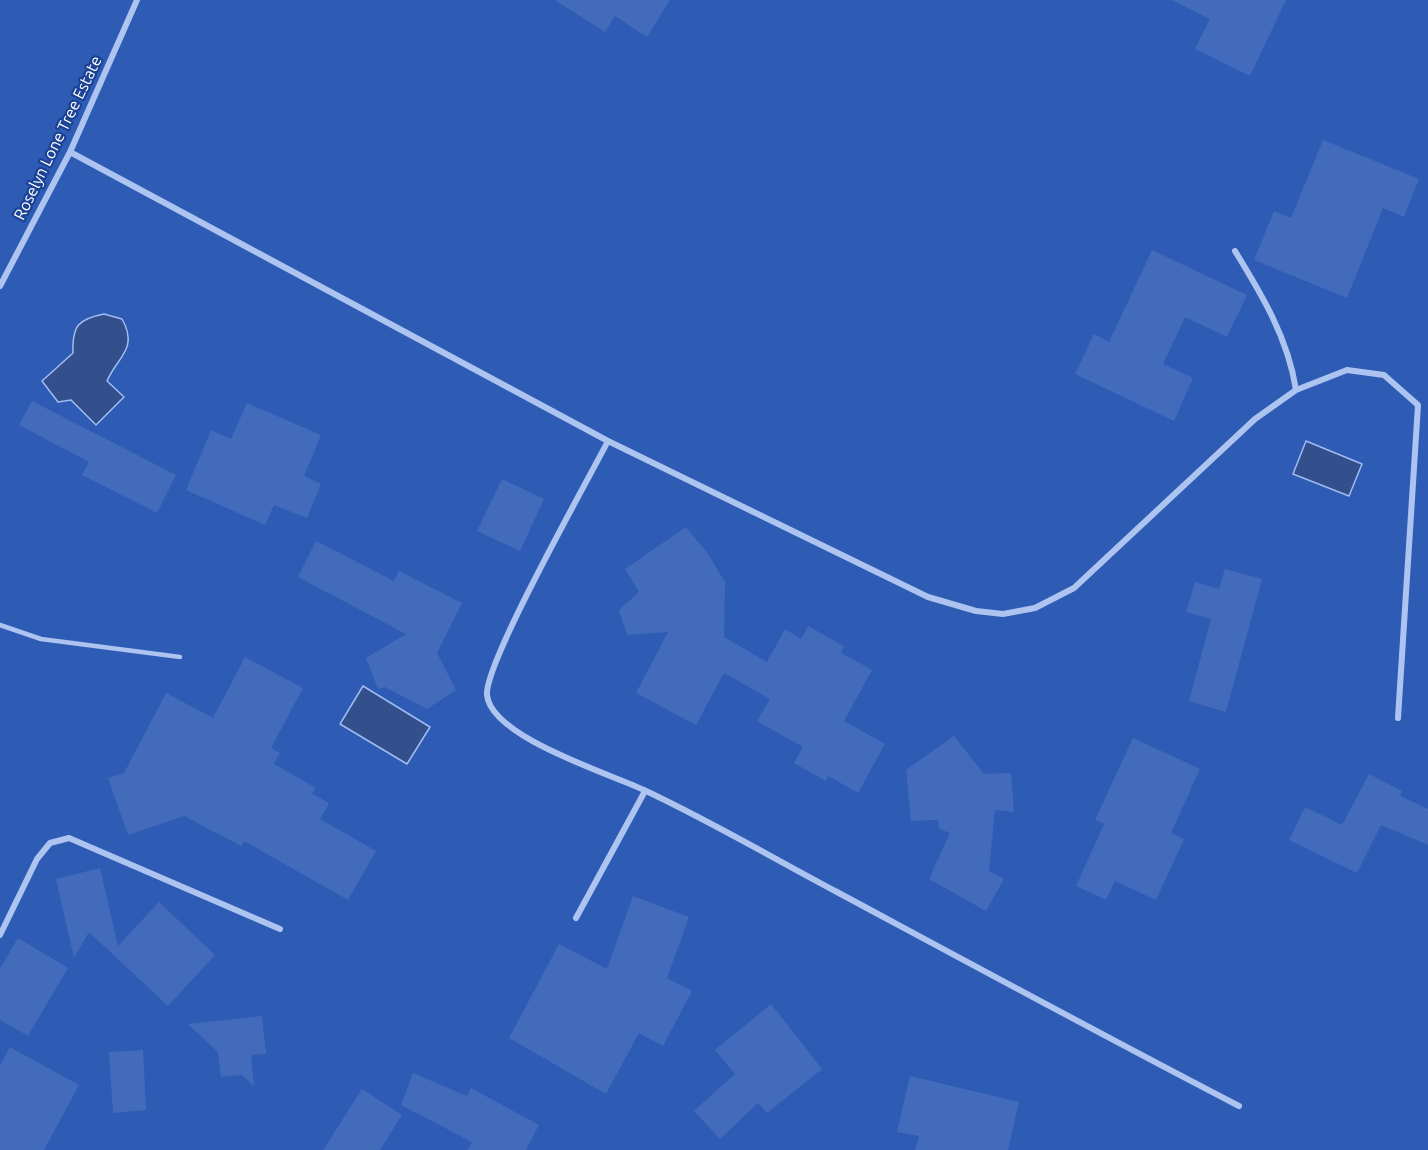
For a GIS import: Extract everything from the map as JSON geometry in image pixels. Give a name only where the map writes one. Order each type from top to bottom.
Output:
[{"type":"street","name":"Roselyn Lone Tree Estate","points":[[0,286],[70,152],[137,0]]},
{"type":"street","points":[[70,152],[608,441],[928,597],[976,611],[1003,614],[1035,608],[1074,588],[1255,419],[1296,390],[1347,370],[1384,375],[1418,405],[1398,718]]},
{"type":"street","points":[[1235,251],[1266,303],[1280,334],[1292,364],[1296,390]]},
{"type":"street","points":[[608,441],[490,674],[486,694],[491,709],[501,722],[527,739],[645,791],[1239,1106]]},
{"type":"street","points":[[576,918],[645,791]]},
{"type":"street","points":[[0,934],[38,859],[50,843],[69,838],[280,929]]},
{"type":"lane","points":[[0,625],[41,639],[180,657]]},
{"type":"shaded area","points":[[0,0],[1428,0],[1428,1150],[0,1150]]},
{"type":"shaded area","points":[[104,314],[122,319],[127,329],[125,352],[107,381],[124,397],[96,425],[71,400],[58,402],[42,381],[73,353],[74,336],[78,325],[88,318]]},
{"type":"shaded area","points":[[1306,441],[1362,464],[1349,496],[1293,474]]},
{"type":"shaded area","points":[[363,686],[430,727],[407,764],[340,724]]},
{"type":"building","points":[[555,0],[670,0],[647,37],[615,16],[605,32]]},
{"type":"building","points":[[1172,0],[1286,0],[1250,76],[1195,49],[1210,19]]},
{"type":"building","points":[[1323,140],[1419,179],[1404,217],[1383,208],[1347,298],[1254,260],[1274,211],[1291,218]]},
{"type":"building","points":[[1152,250],[1247,295],[1227,337],[1185,317],[1163,364],[1193,378],[1174,421],[1075,374],[1094,334],[1109,342]]},
{"type":"building","points":[[32,401],[176,475],[157,513],[82,475],[89,462],[19,425]]},
{"type":"building","points":[[247,403],[321,435],[304,476],[321,484],[307,518],[274,505],[265,525],[186,490],[211,430],[231,439]]},
{"type":"building","points":[[502,479],[544,499],[520,551],[477,531]]},
{"type":"building","points":[[686,527],[708,554],[725,582],[724,637],[767,662],[785,629],[801,639],[808,626],[844,646],[841,653],[872,670],[844,721],[885,744],[858,793],[828,776],[826,781],[794,763],[803,747],[757,721],[770,699],[724,673],[696,725],[636,693],[668,632],[627,635],[619,610],[639,592],[625,569]]},
{"type":"building","points":[[316,541],[394,581],[399,571],[462,603],[437,653],[456,690],[427,709],[385,687],[378,689],[366,658],[406,634],[298,577]]},
{"type":"building","points":[[1225,569],[1262,579],[1226,712],[1189,701],[1211,619],[1186,612],[1195,582],[1219,589]]},
{"type":"building","points":[[245,657],[303,688],[271,748],[280,753],[274,764],[316,788],[312,794],[329,803],[320,819],[376,851],[348,900],[244,841],[241,846],[184,816],[128,835],[108,778],[124,773],[166,693],[213,718]]},
{"type":"building","points":[[954,736],[984,774],[1011,773],[1014,812],[995,810],[989,871],[1004,879],[986,911],[929,879],[950,833],[939,829],[938,820],[911,821],[906,770]]},
{"type":"building","points":[[1133,738],[1200,769],[1171,833],[1184,839],[1156,900],[1115,881],[1106,900],[1076,886],[1104,824],[1095,820]]},
{"type":"building","points":[[1369,774],[1402,791],[1400,796],[1428,809],[1428,845],[1381,825],[1357,873],[1289,840],[1305,807],[1342,825]]},
{"type":"building","points":[[100,868],[118,946],[159,902],[215,955],[168,1006],[89,932],[74,958],[56,879]]},
{"type":"building","points":[[633,896],[689,917],[667,978],[692,991],[663,1046],[639,1033],[606,1094],[509,1038],[559,944],[607,969]]},
{"type":"building","points":[[18,938],[68,968],[28,1036],[0,1020],[0,968]]},
{"type":"building","points":[[771,1004],[822,1069],[767,1113],[758,1103],[720,1139],[694,1111],[735,1074],[715,1050]]},
{"type":"building","points":[[262,1016],[266,1054],[251,1055],[254,1086],[242,1075],[221,1077],[218,1052],[188,1024]]},
{"type":"building","points":[[10,1047],[79,1085],[44,1150],[0,1150],[0,1066]]},
{"type":"building","points":[[143,1050],[146,1110],[113,1113],[109,1052]]},
{"type":"building","points":[[413,1073],[467,1096],[471,1088],[539,1125],[526,1150],[467,1150],[472,1142],[401,1105]]},
{"type":"building","points":[[910,1076],[1019,1102],[1008,1150],[915,1150],[919,1136],[897,1132]]},
{"type":"building","points":[[362,1089],[402,1115],[380,1150],[323,1150]]}]
